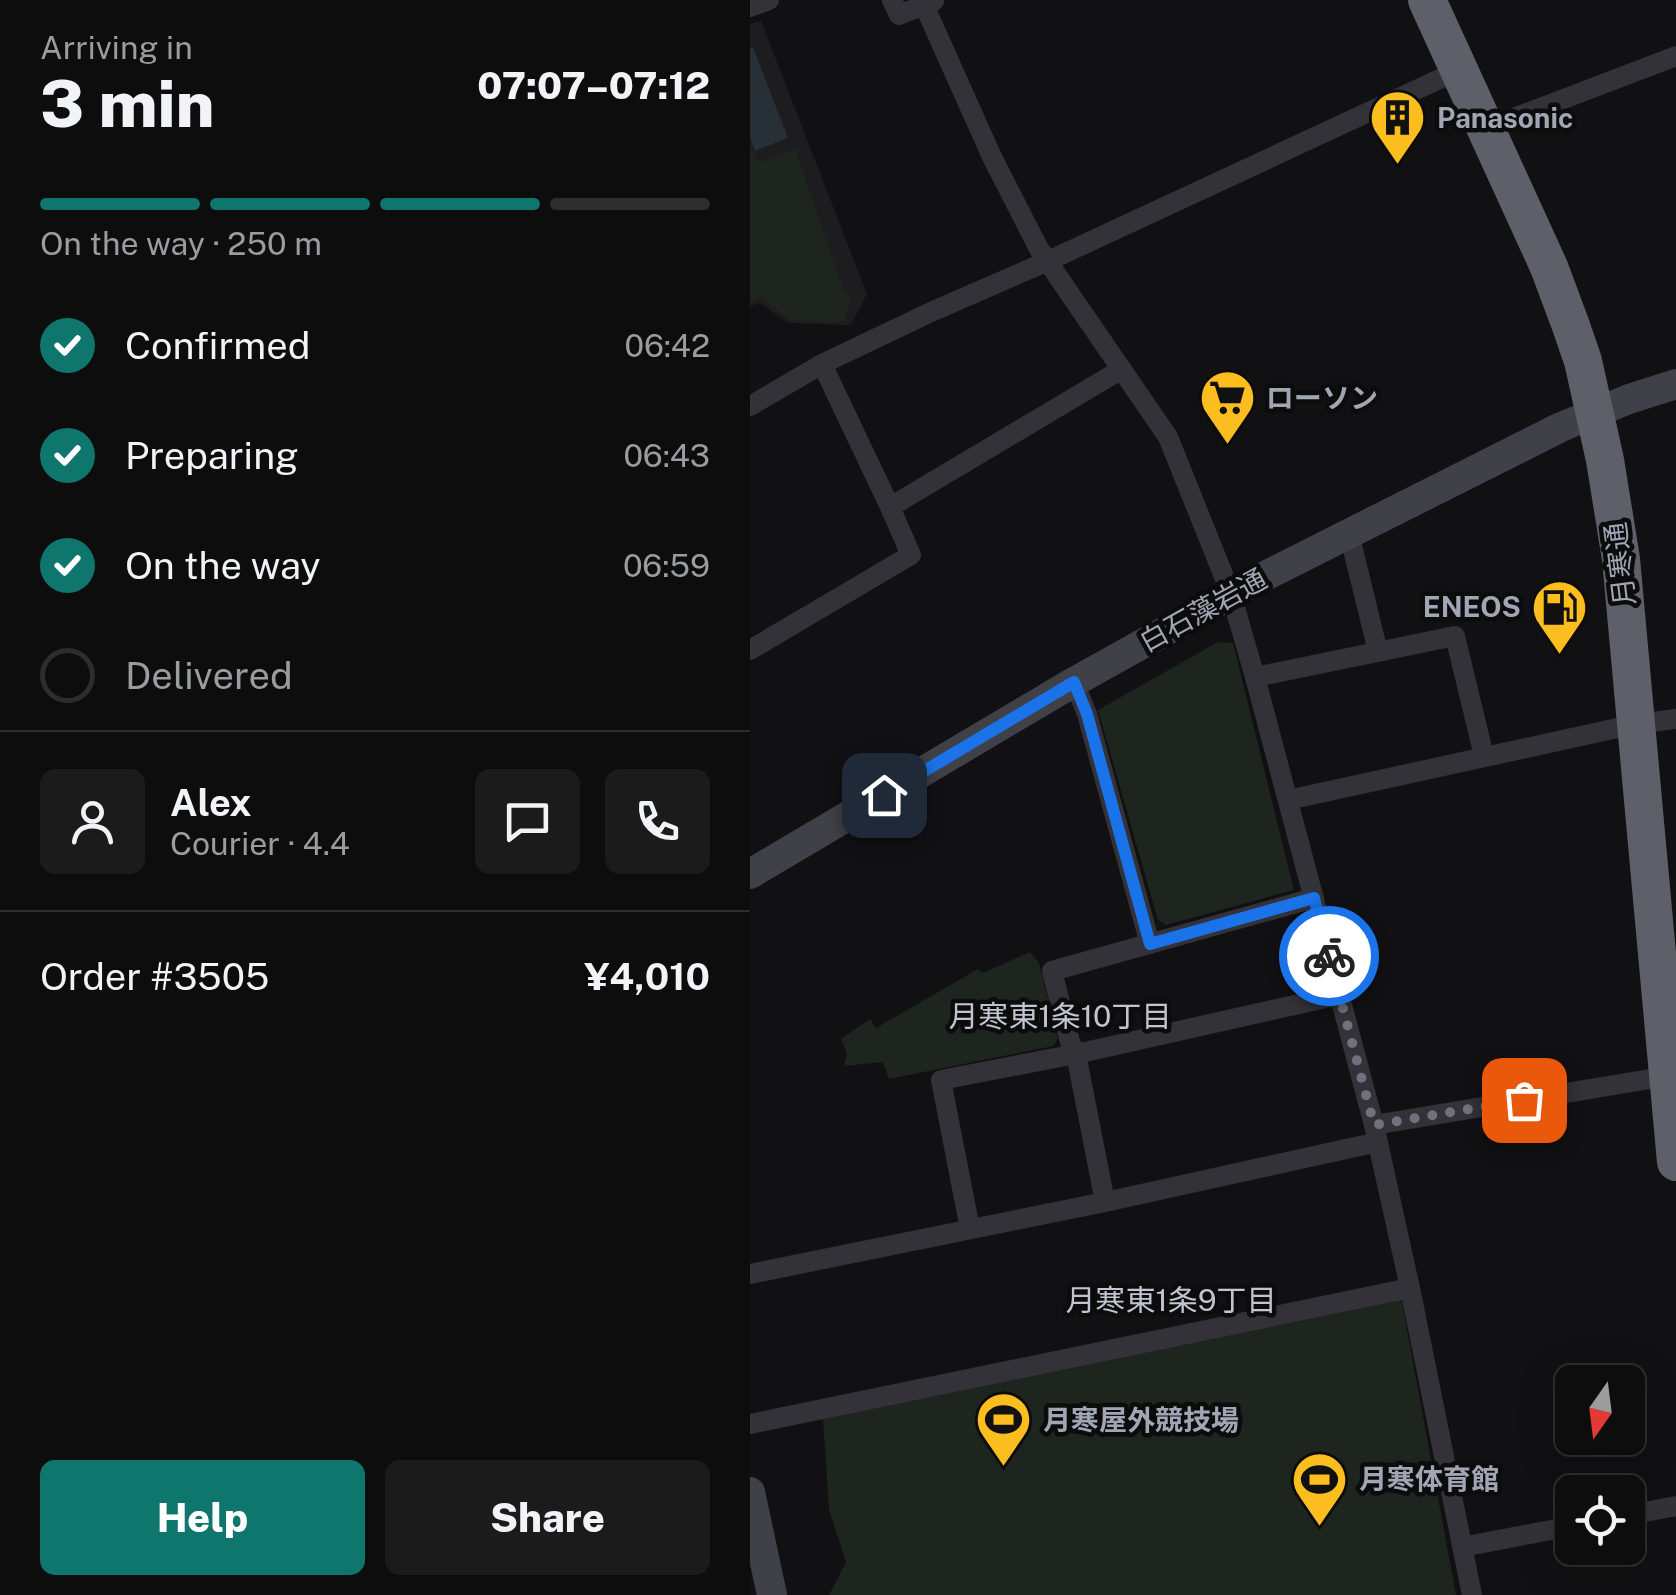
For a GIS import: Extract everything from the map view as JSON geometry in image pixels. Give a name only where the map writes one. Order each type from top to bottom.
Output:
[{"type":"highway","name":"月寒通","points":[[1427,0],[1549,267],[1583,361],[1594,412],[1617,527],[1672,1075],[1676,1162]]},
{"type":"main road","name":"白石藻岩通","points":[[750,874],[1231,594],[1594,412],[1676,384]]},
{"type":"main road","points":[[750,1492],[772,1595]]},
{"type":"street","points":[[750,7],[769,0]]},
{"type":"street","points":[[892,0],[899,16],[930,2],[992,157],[1039,249],[1168,437],[1231,594],[1376,1134],[1472,1595]]},
{"type":"street","points":[[1485,129],[1676,56]]},
{"type":"street","points":[[750,406],[822,364],[930,312],[1458,70]]},
{"type":"street","points":[[750,650],[911,556],[822,364]]},
{"type":"street","points":[[890,508],[1122,369]]},
{"type":"street","points":[[1349,534],[1378,652]]},
{"type":"street","points":[[1256,677],[1455,636],[1484,756]]},
{"type":"street","points":[[1074,682],[1087,714],[1150,944]]},
{"type":"street","points":[[1288,800],[1636,724],[1676,719]]},
{"type":"street","points":[[1104,1202],[1076,1054],[1052,970],[1314,898]]},
{"type":"street","points":[[970,1228],[941,1080],[1339,995]]},
{"type":"street","points":[[750,1274],[1104,1202],[1376,1134],[1672,1075]]},
{"type":"street","points":[[750,1424],[1410,1288]]},
{"type":"street","points":[[1645,1512],[1676,1506]]},
{"type":"street","points":[[1462,1547],[1555,1529]]},
{"type":"shaded area","points":[[761,21],[867,294],[851,325],[788,323],[760,303],[750,306],[750,24]]},
{"type":"shaded area","points":[[753,47],[788,138],[755,151],[750,138]]},
{"type":"shaded area","points":[[750,144],[759,163],[795,149],[843,288],[851,301],[843,322],[789,320],[763,297],[750,300]]},
{"type":"shaded area","points":[[1218,642],[1233,643],[1294,890],[1166,925],[1158,920],[1098,710]]},
{"type":"shaded area","points":[[1030,952],[1039,963],[1058,1039],[1053,1046],[889,1079],[883,1062],[844,1066],[847,1053],[841,1039],[870,1019],[876,1028],[978,969],[983,973]]},
{"type":"shaded area","points":[[1401,1297],[1456,1595],[829,1595],[846,1562],[829,1510],[823,1418]]},
{"type":"way so far","points":[[1329,956],[1374,1125],[1524,1100]]},
{"type":"place","name":"Panasonic","points":[[1398,167]]},
{"type":"place","name":"ローソン","points":[[1227,447]]},
{"type":"place","name":"ENEOS","points":[[1560,656]]},
{"type":"place","name":"月寒屋外競技場","points":[[1004,1469]]},
{"type":"place","name":"月寒体育館","points":[[1320,1528]]},
{"type":"district","name":"月寒東1条10丁目","points":[[1060,1017]]},
{"type":"district","name":"月寒東1条9丁目","points":[[1171,1301]]},
{"type":"route","points":[[884,795],[1074,682],[1087,714],[1150,944],[1314,898],[1329,956]]}]
